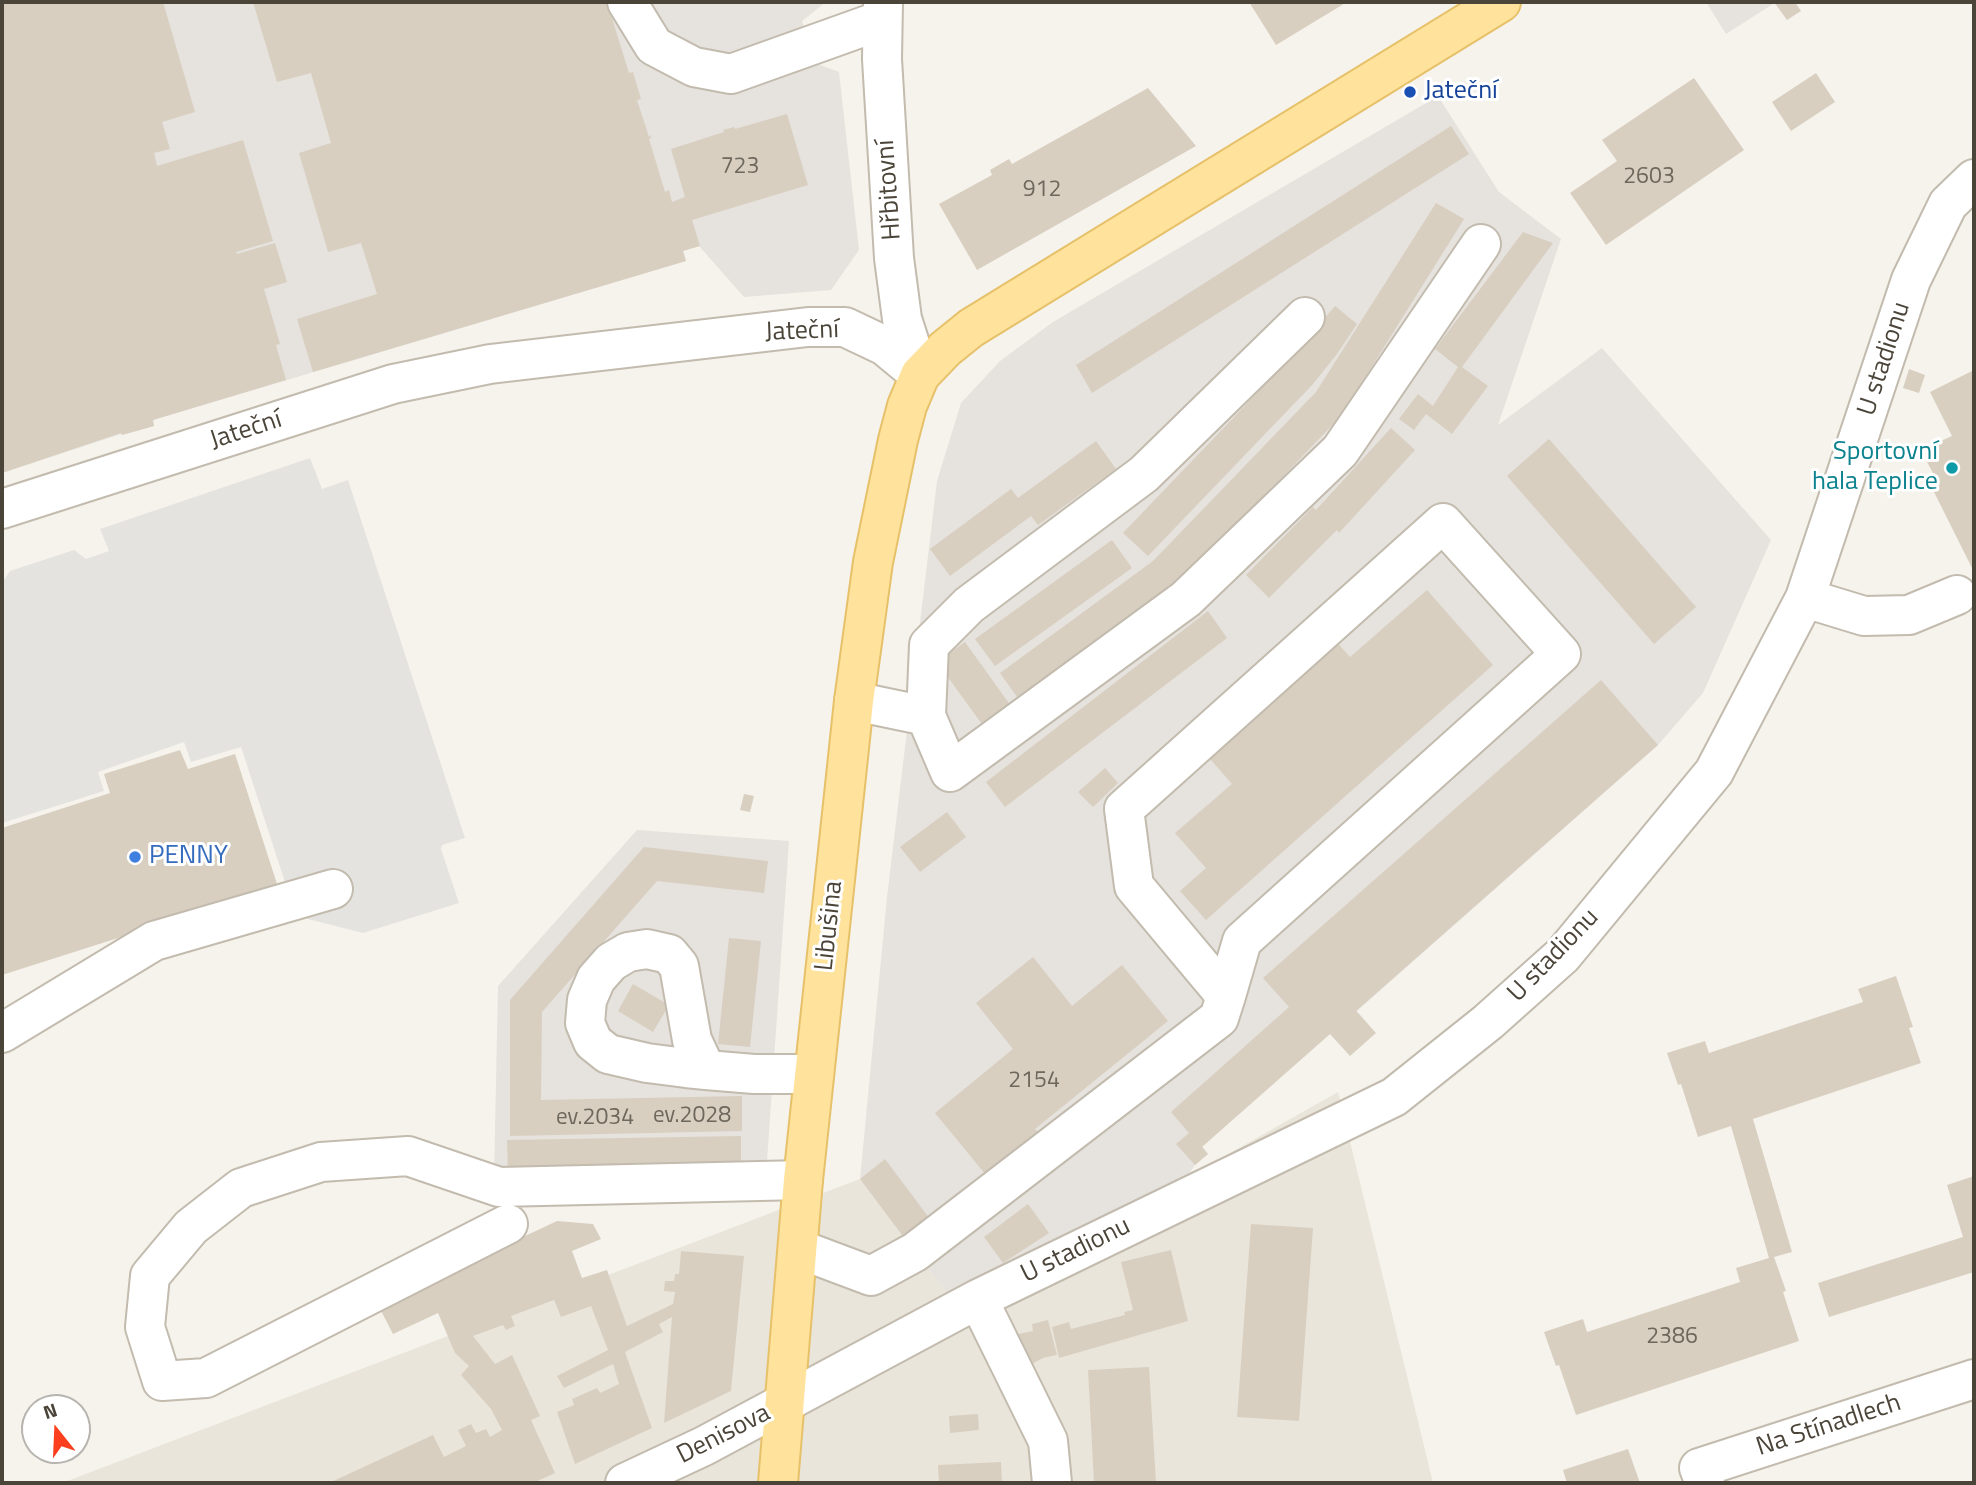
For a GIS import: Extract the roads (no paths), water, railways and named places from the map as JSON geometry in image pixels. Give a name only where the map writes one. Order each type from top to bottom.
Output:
[{"type":"main road","points":[[920,375],[944,349],[971,328],[1501,2]]},
{"type":"main road","name":"Libušina","points":[[778,1483],[803,1180],[854,701],[873,562],[892,467],[907,406],[920,375]]},
{"type":"street","points":[[627,2],[654,46],[694,67],[731,74],[882,11]]},
{"type":"street","name":"Hřbitovní","points":[[882,11],[894,258],[902,319],[920,375]]},
{"type":"street","name":"U stadionu","points":[[785,1404],[978,1299],[1394,1097],[1488,1022],[1563,955],[1714,772],[1805,598],[1911,280],[1948,204],[1974,179]]},
{"type":"street","points":[[1305,317],[1144,474],[969,605],[929,645],[926,716],[950,772],[1186,598],[1340,451],[1481,244]]},
{"type":"street","name":"Jateční","points":[[2,509],[393,384],[490,364],[808,327],[845,327],[885,346],[920,375]]},
{"type":"street","points":[[799,1249],[871,1276],[915,1252],[1219,1018],[1226,996],[1242,941],[1561,654],[1443,523],[1124,808],[1134,886],[1226,996]]},
{"type":"street","points":[[1805,598],[1864,616],[1909,615],[1957,595]]},
{"type":"street","points":[[854,701],[926,716]]},
{"type":"street","points":[[2,1033],[154,942],[333,888]]},
{"type":"street","points":[[706,1070],[754,1074],[814,1074]]},
{"type":"street","points":[[508,1224],[206,1378],[162,1381],[145,1327],[150,1276],[191,1227],[241,1188],[321,1162],[408,1156],[499,1187],[803,1180]]},
{"type":"street","points":[[978,1299],[1048,1441],[1052,1483]]},
{"type":"street","name":"Na Stínadlech","points":[[1704,1483],[1699,1468],[1974,1379]]},
{"type":"street","name":"Denisova","points":[[625,1483],[785,1404]]},
{"type":"place","name":"Jateční","points":[[1410,92]]},
{"type":"place","name":"Sportovní hala Teplice","points":[[1952,468]]},
{"type":"place","name":"PENNY","points":[[135,857]]}]
